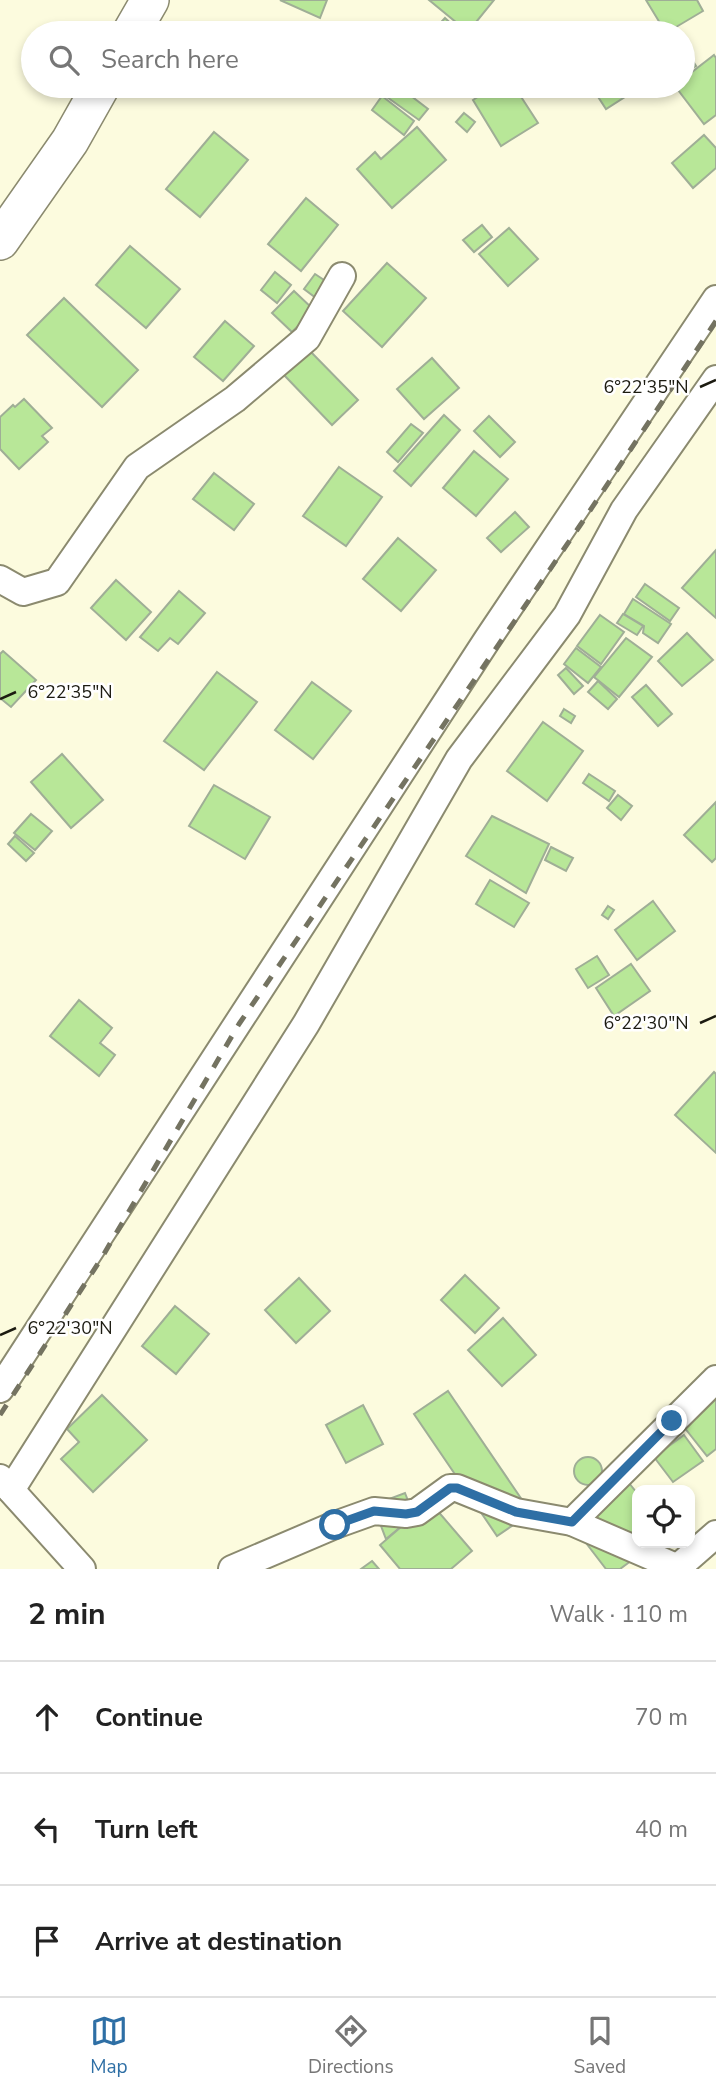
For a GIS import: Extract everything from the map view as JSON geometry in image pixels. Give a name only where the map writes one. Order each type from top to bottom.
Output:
[{"type":"main road","points":[[138,21],[150,0]]},
{"type":"main road","points":[[0,241],[70,141],[94,98]]},
{"type":"street","points":[[0,579],[23,592],[57,582],[137,467],[234,399],[307,338],[342,276]]},
{"type":"street","points":[[0,1389],[486,640],[716,299]]},
{"type":"street","points":[[82,1569],[5,1484],[306,1024],[460,759],[567,615],[624,510],[716,379]]},
{"type":"street","points":[[572,1522],[716,1379]]},
{"type":"street","points":[[232,1569],[374,1511],[406,1514],[417,1512],[450,1488],[457,1488],[516,1512],[572,1522],[677,1569],[716,1534]]},
{"type":"building","points":[[280,0],[327,0],[320,18]]},
{"type":"building","points":[[429,0],[494,0],[477,21],[455,21]]},
{"type":"building","points":[[646,0],[697,0],[703,11],[686,21],[659,21]]},
{"type":"building","points":[[714,55],[716,58],[716,115],[704,124],[684,98],[695,98],[695,70]]},
{"type":"building","points":[[381,98],[385,98],[414,121],[404,135],[372,110]]},
{"type":"building","points":[[388,98],[414,98],[428,109],[419,120]]},
{"type":"building","points":[[522,98],[538,123],[501,146],[473,100]]},
{"type":"building","points":[[599,98],[623,98],[606,109]]},
{"type":"building","points":[[464,113],[475,122],[467,132],[456,122]]},
{"type":"building","points":[[417,127],[446,160],[392,208],[357,169],[375,152],[381,159]]},
{"type":"building","points":[[214,132],[248,160],[200,217],[166,189]]},
{"type":"building","points":[[704,135],[716,148],[716,168],[693,188],[672,163]]},
{"type":"building","points":[[306,198],[338,225],[301,271],[268,244]]},
{"type":"building","points":[[482,225],[492,237],[474,252],[463,240]]},
{"type":"building","points":[[509,228],[538,259],[508,286],[479,254]]},
{"type":"building","points":[[130,246],[180,289],[146,328],[96,285]]},
{"type":"building","points":[[387,263],[426,298],[382,347],[343,311]]},
{"type":"building","points":[[275,272],[291,285],[277,303],[261,290]]},
{"type":"building","points":[[315,274],[327,282],[316,298],[304,289]]},
{"type":"building","points":[[294,291],[314,310],[292,332],[272,313]]},
{"type":"building","points":[[64,298],[138,370],[102,407],[27,335]]},
{"type":"building","points":[[225,321],[254,346],[223,381],[194,357]]},
{"type":"building","points":[[309,350],[358,400],[332,425],[283,374]]},
{"type":"building","points":[[432,358],[459,388],[424,419],[397,389]]},
{"type":"building","points":[[24,399],[52,428],[42,436],[48,442],[19,469],[0,449],[0,417]]},
{"type":"building","points":[[444,415],[460,430],[411,486],[394,471]]},
{"type":"building","points":[[489,416],[515,442],[500,457],[474,431]]},
{"type":"building","points":[[411,424],[423,433],[398,462],[387,452]]},
{"type":"building","points":[[474,451],[508,479],[476,516],[443,488]]},
{"type":"building","points":[[339,467],[382,497],[346,546],[303,516]]},
{"type":"building","points":[[214,473],[254,504],[234,530],[193,499]]},
{"type":"building","points":[[515,512],[529,527],[501,552],[487,538]]},
{"type":"building","points":[[398,538],[436,570],[401,611],[363,579]]},
{"type":"building","points":[[716,550],[716,618],[682,588]]},
{"type":"building","points":[[116,580],[151,612],[126,640],[91,608]]},
{"type":"building","points":[[645,584],[679,608],[670,621],[636,597]]},
{"type":"building","points":[[179,591],[205,613],[178,644],[170,638],[158,651],[140,637]]},
{"type":"building","points":[[633,599],[671,624],[658,643],[643,633],[644,626],[624,614]]},
{"type":"building","points":[[623,614],[643,626],[637,635],[617,623]]},
{"type":"building","points":[[600,615],[624,632],[601,664],[577,646]]},
{"type":"building","points":[[687,633],[713,660],[682,686],[658,661]]},
{"type":"building","points":[[626,638],[652,657],[619,697],[594,677]]},
{"type":"building","points":[[576,648],[601,667],[588,683],[564,664]]},
{"type":"building","points":[[3,651],[36,680],[11,707],[0,698],[0,654]]},
{"type":"building","points":[[566,668],[583,686],[574,694],[558,675]]},
{"type":"building","points":[[217,672],[257,702],[204,770],[164,741]]},
{"type":"building","points":[[598,681],[617,699],[608,709],[588,692]]},
{"type":"building","points":[[312,682],[351,711],[313,759],[275,730]]},
{"type":"building","points":[[646,685],[672,714],[658,726],[632,697]]},
{"type":"building","points":[[564,709],[575,716],[571,723],[560,716]]},
{"type":"building","points":[[543,722],[583,751],[547,801],[507,771]]},
{"type":"building","points":[[62,754],[103,800],[71,828],[31,782]]},
{"type":"building","points":[[589,774],[615,791],[609,801],[583,783]]},
{"type":"building","points":[[214,785],[270,817],[245,859],[189,826]]},
{"type":"building","points":[[618,795],[632,806],[621,820],[607,808]]},
{"type":"building","points":[[716,802],[716,858],[712,862],[684,835]]},
{"type":"building","points":[[31,814],[52,831],[35,850],[14,833]]},
{"type":"building","points":[[492,816],[549,844],[526,893],[466,856]]},
{"type":"building","points":[[15,836],[34,853],[26,861],[8,844]]},
{"type":"building","points":[[551,847],[573,858],[566,871],[545,860]]},
{"type":"building","points":[[490,880],[529,903],[514,927],[476,904]]},
{"type":"building","points":[[653,901],[675,931],[637,960],[615,930]]},
{"type":"building","points":[[608,906],[614,910],[608,919],[602,915]]},
{"type":"building","points":[[597,956],[609,975],[588,988],[576,969]]},
{"type":"building","points":[[631,964],[650,991],[614,1016],[596,988]]},
{"type":"building","points":[[79,1000],[112,1028],[100,1043],[115,1055],[99,1076],[50,1036]]},
{"type":"building","points":[[714,1072],[716,1074],[716,1153],[675,1115]]},
{"type":"building","points":[[465,1275],[499,1308],[475,1333],[441,1300]]},
{"type":"building","points":[[299,1278],[330,1311],[296,1343],[265,1310]]},
{"type":"building","points":[[175,1306],[209,1334],[176,1374],[142,1346]]},
{"type":"building","points":[[503,1318],[536,1355],[502,1386],[468,1350]]},
{"type":"building","points":[[448,1391],[531,1513],[497,1536],[414,1414]]},
{"type":"building","points":[[716,1394],[716,1449],[707,1456],[680,1422]]},
{"type":"building","points":[[102,1395],[147,1440],[93,1492],[61,1459],[79,1442],[67,1429]]},
{"type":"building","points":[[363,1405],[383,1444],[346,1463],[326,1425]]},
{"type":"building","points":[[684,1435],[703,1461],[673,1482],[654,1457]]},
{"type":"building","points":[[588,1457],[598,1461],[602,1471],[598,1481],[588,1485],[578,1481],[574,1471],[578,1461]]},
{"type":"building","points":[[629,1483],[632,1487],[632,1548],[648,1548],[620,1569],[606,1569],[573,1526]]},
{"type":"building","points":[[405,1493],[414,1516],[386,1539],[373,1505]]},
{"type":"building","points":[[430,1502],[472,1551],[451,1569],[400,1569],[380,1545]]},
{"type":"building","points":[[372,1561],[379,1569],[361,1569]]},
{"type":"railway","points":[[0,1415],[101,1259],[239,1024],[581,524],[716,321]]},
{"type":"route","points":[[335,1525],[374,1511],[406,1514],[417,1512],[450,1488],[457,1488],[516,1512],[572,1522],[672,1421]]}]
